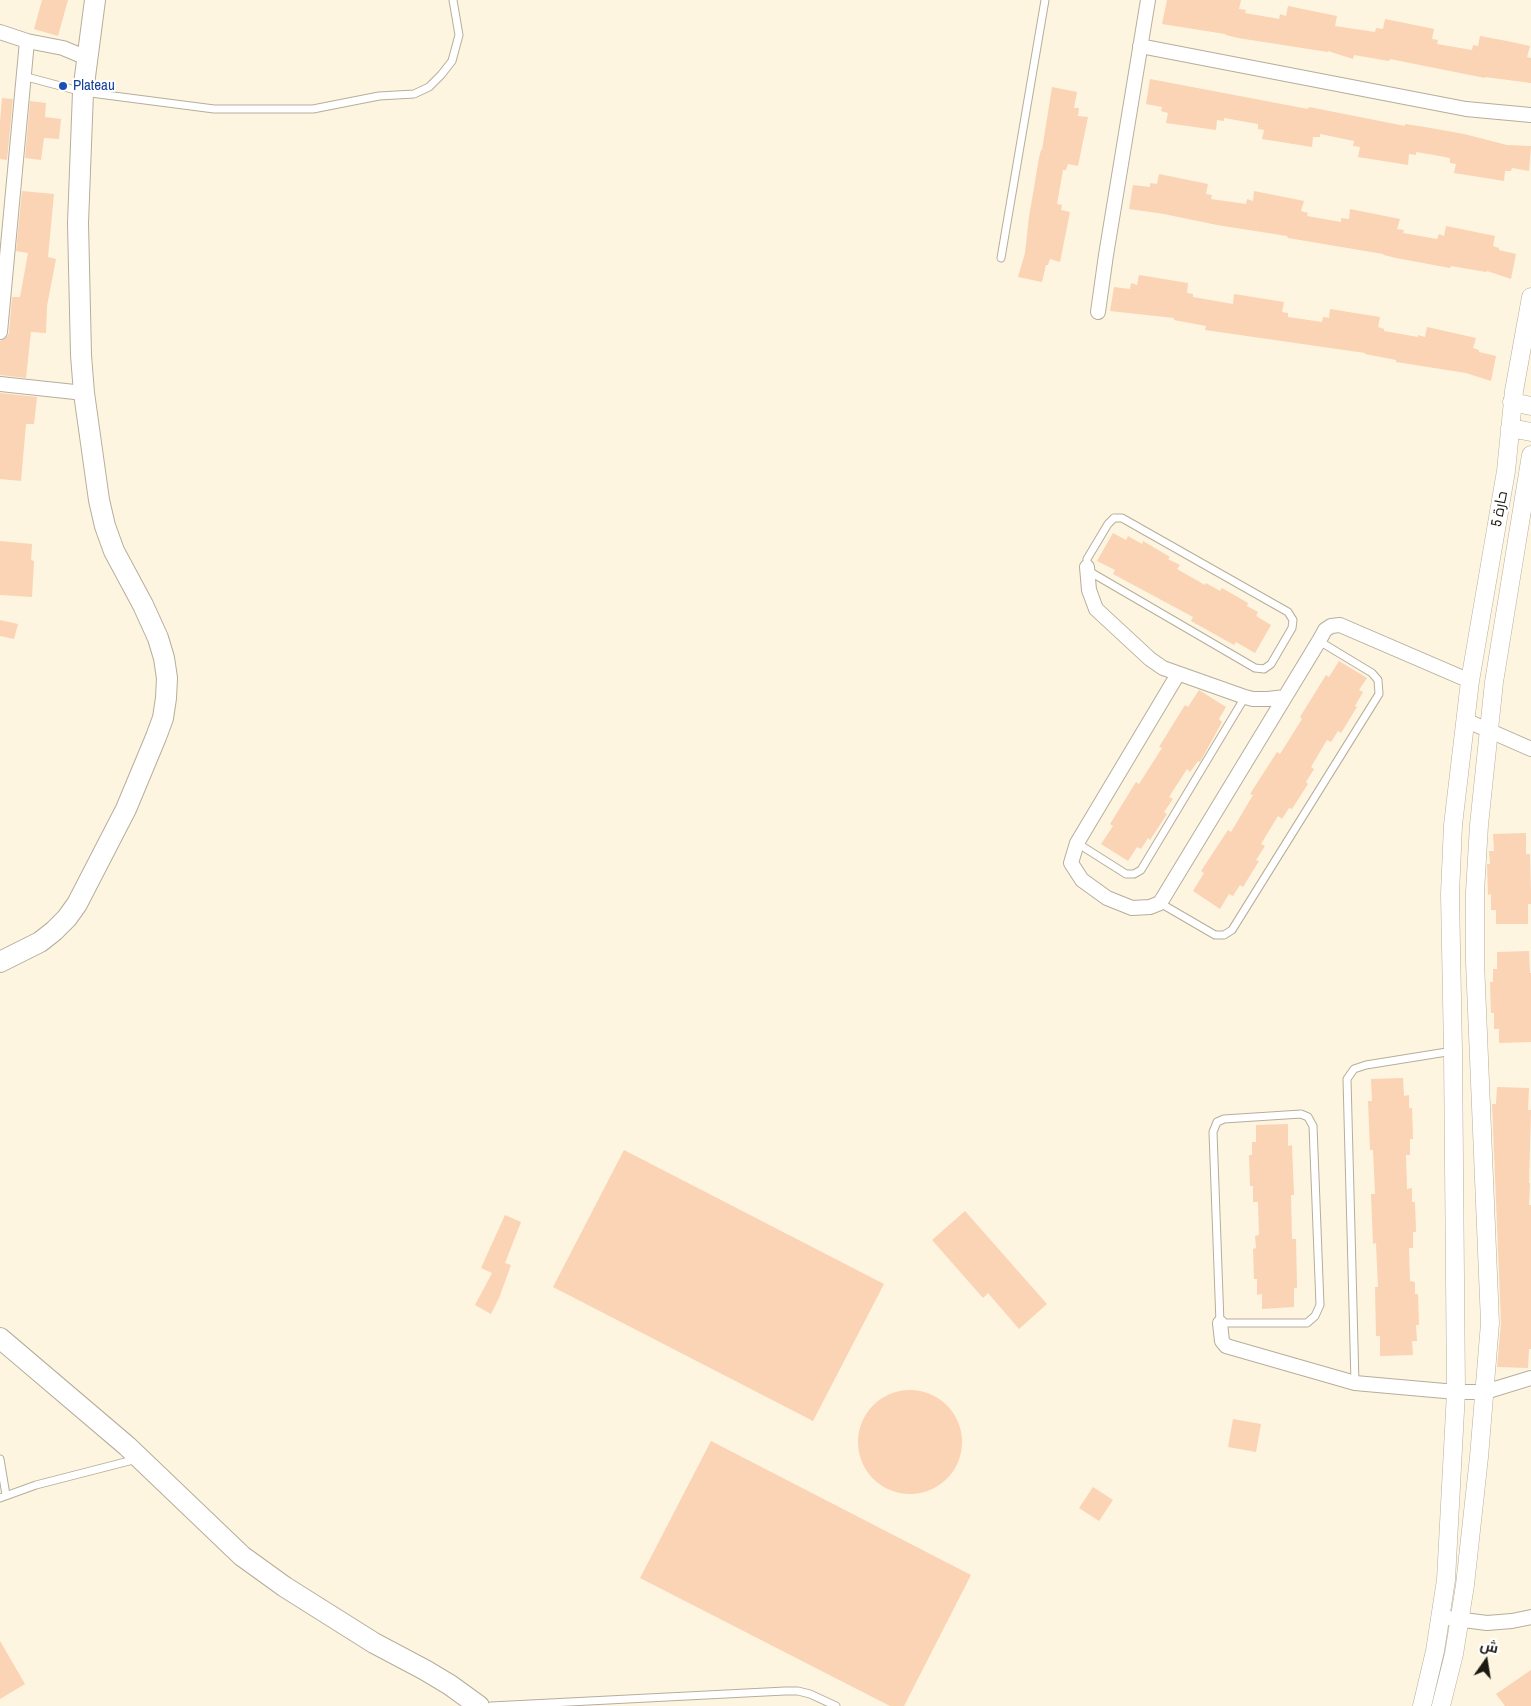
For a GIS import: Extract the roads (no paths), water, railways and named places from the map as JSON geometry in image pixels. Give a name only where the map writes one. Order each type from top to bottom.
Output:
[{"type":"main road","points":[[3,957],[40,942],[67,918],[77,904],[126,809],[163,718],[166,698],[167,678],[158,638],[143,605],[114,551],[98,500],[80,354],[78,223],[83,92],[95,0]]},
{"type":"main road","points":[[0,1338],[140,1458],[242,1556],[277,1582],[374,1643],[434,1675],[479,1706]]},
{"type":"street","points":[[1098,312],[1148,0]]},
{"type":"street","points":[[0,32],[27,41],[63,48],[87,58]]},
{"type":"street","points":[[0,332],[27,41]]},
{"type":"street","points":[[1140,46],[1459,108],[1531,115]]},
{"type":"street","name":"حارة 5","points":[[1424,1699],[1446,1580],[1456,1392],[1454,1051],[1450,894],[1453,825],[1470,681],[1506,471],[1512,402],[1531,297]]},
{"type":"street","points":[[0,384],[84,393]]},
{"type":"street","points":[[1512,402],[1531,406]]},
{"type":"street","points":[[1510,428],[1531,432]]},
{"type":"street","name":"حارة 5","points":[[1443,1701],[1460,1620],[1485,1392],[1490,1299],[1475,962],[1476,883],[1488,729],[1494,682],[1531,455]]},
{"type":"street","points":[[1087,567],[1089,590],[1096,609],[1150,659],[1163,668],[1253,699],[1285,696]]},
{"type":"street","points":[[1178,674],[1077,843],[1071,863],[1082,880],[1107,898],[1132,908],[1150,908],[1160,902],[1325,630],[1332,626],[1340,625],[1470,681]]},
{"type":"street","points":[[1465,720],[1531,748]]},
{"type":"street","points":[[1220,1323],[1222,1341],[1226,1346],[1355,1383],[1456,1392],[1485,1392],[1531,1378]]},
{"type":"street","points":[[1440,1617],[1487,1623],[1531,1617]]},
{"type":"street","points":[[1424,1699],[1435,1692],[1443,1701]]},
{"type":"lane","points":[[23,76],[83,92],[214,109],[313,109],[379,96],[414,94],[429,87],[442,75],[452,61],[459,35],[453,0]]},
{"type":"lane","points":[[1002,258],[1045,0]]},
{"type":"lane","points":[[1114,518],[1122,518],[1288,612],[1293,620],[1292,628],[1271,664],[1264,669],[1255,668],[1092,573],[1087,567],[1087,559],[1108,524],[1114,518]]},
{"type":"lane","points":[[1160,902],[1215,935],[1224,936],[1232,930],[1379,694],[1378,680],[1372,673],[1319,641]]},
{"type":"lane","points":[[1077,843],[1126,874],[1134,874],[1140,870],[1245,697]]},
{"type":"lane","points":[[1355,1383],[1347,1079],[1354,1069],[1366,1065],[1454,1051]]},
{"type":"lane","points":[[1301,1114],[1308,1117],[1313,1126],[1320,1305],[1315,1316],[1307,1323],[1220,1323],[1213,1132],[1217,1122],[1224,1119],[1301,1114]]},
{"type":"lane","points":[[0,1459],[3,1497],[36,1485],[140,1458]]},
{"type":"lane","points":[[491,1706],[785,1691],[810,1694],[836,1706]]},
{"type":"place","name":"Plateau","points":[[63,86]]}]
